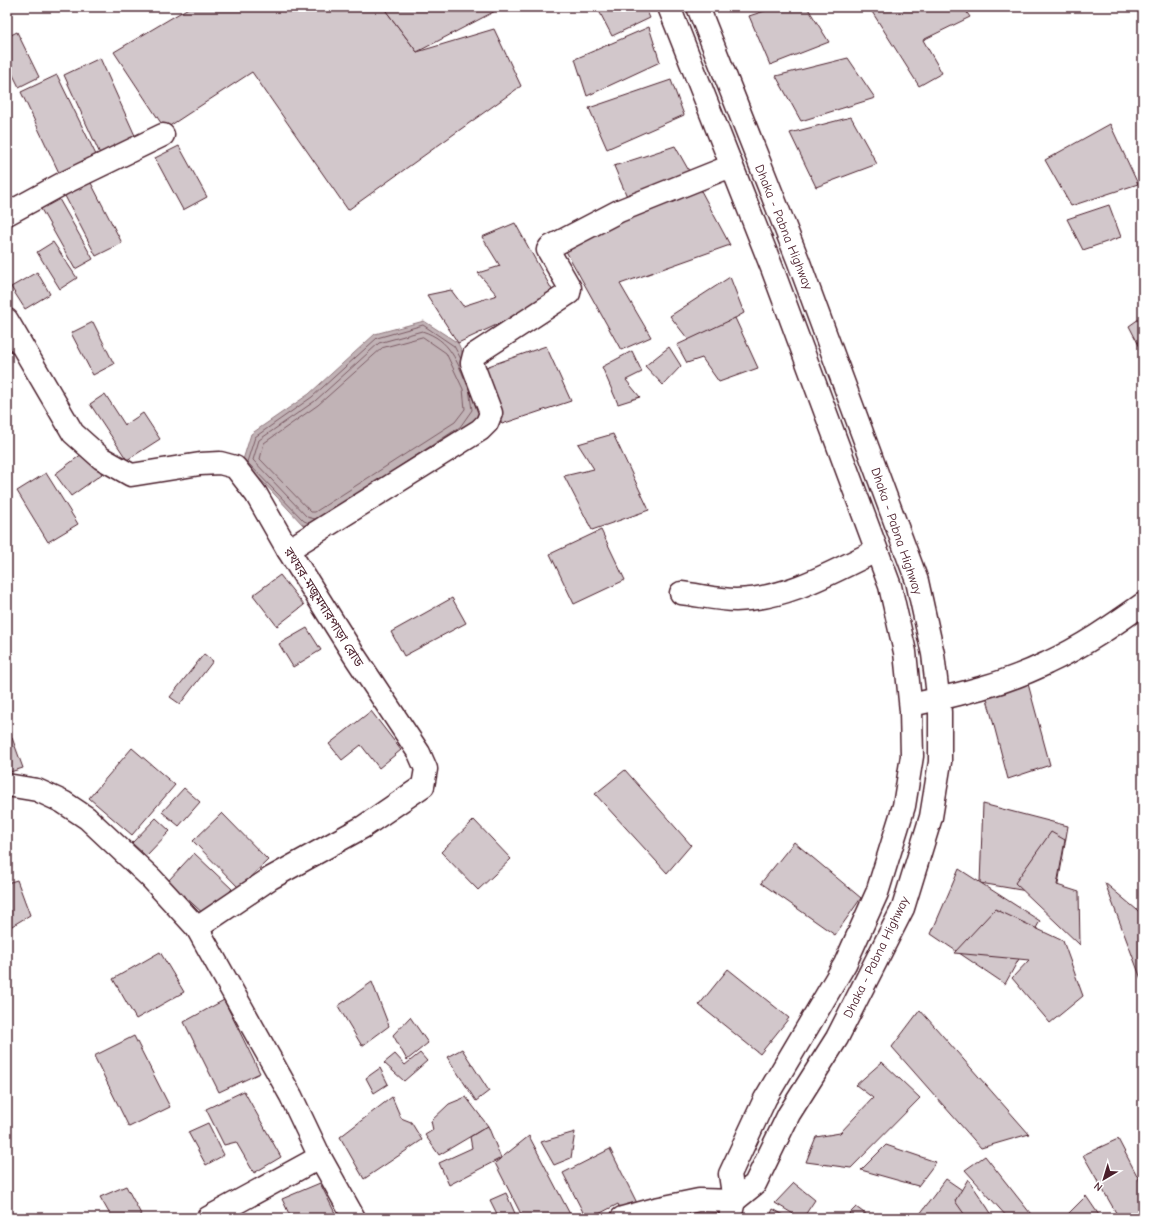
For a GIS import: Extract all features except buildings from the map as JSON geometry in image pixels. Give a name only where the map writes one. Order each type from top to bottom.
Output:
[{"type":"main road","name":"Dhaka - Pabna Highway","points":[[669,7],[772,268],[890,586],[905,652],[911,705],[912,756],[904,806],[877,893],[845,964],[758,1113],[730,1174],[732,1209]]},
{"type":"main road","name":"Dhaka - Pabna Highway","points":[[698,7],[798,260],[917,582],[933,654],[938,699],[940,762],[931,817],[903,908],[837,1038],[789,1114],[755,1184],[732,1209]]},
{"type":"main road","points":[[7,214],[62,184],[163,135]]},
{"type":"main road","points":[[288,550],[480,430],[487,423],[491,413],[472,363],[474,355],[568,293],[570,288],[548,250],[550,247],[619,211],[731,166]]},
{"type":"main road","name":"রথঘর-মজুমদারপাড়া রোড","points":[[7,320],[73,433],[101,458],[131,476],[200,464],[220,463],[235,467],[256,494],[288,550],[354,655],[419,753],[426,769],[424,786],[363,827],[270,878],[197,928]]},
{"type":"main road","points":[[681,593],[736,600],[778,596],[814,581],[876,551]]},
{"type":"main road","points":[[911,705],[986,687],[1046,664],[1092,640],[1142,606]]},
{"type":"main road","points":[[7,785],[37,790],[63,802],[87,818],[151,878],[197,928],[291,1096],[320,1157],[354,1218]]},
{"type":"main road","points":[[208,1218],[320,1157]]},
{"type":"main road","points":[[622,1218],[655,1209],[699,1200],[732,1209]]},
{"type":"water","points":[[424,321],[458,343],[477,385],[481,412],[466,433],[317,529],[303,525],[263,482],[242,463],[251,434],[309,394],[375,334]]}]
